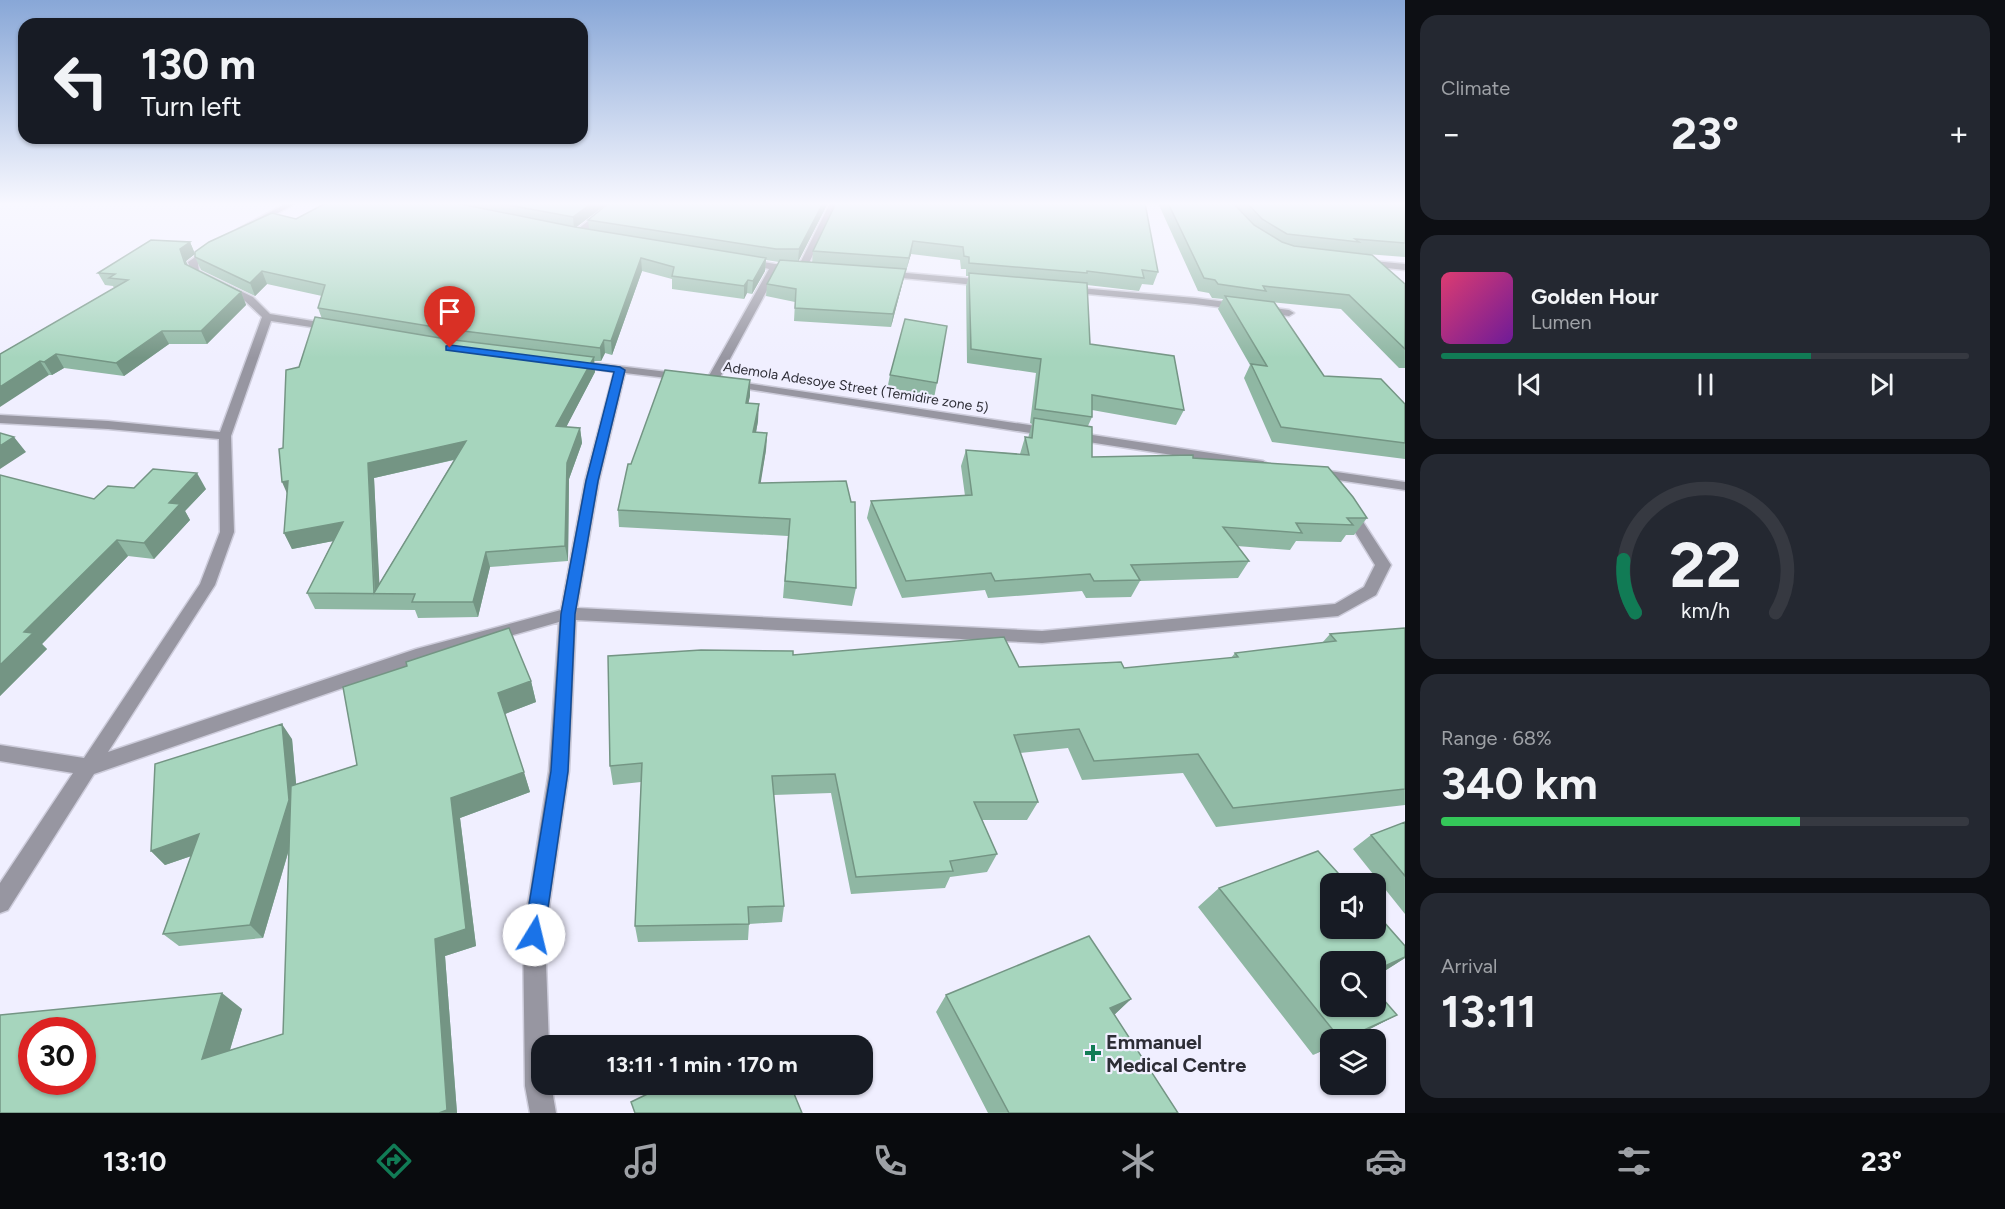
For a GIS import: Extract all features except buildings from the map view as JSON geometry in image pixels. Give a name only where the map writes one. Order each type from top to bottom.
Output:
[{"type":"street","points":[[204,255],[193,262],[195,272],[249,299],[267,317],[347,329]]},
{"type":"street","points":[[801,267],[807,255]]},
{"type":"street","points":[[740,261],[775,267],[813,268]]},
{"type":"street","points":[[1355,262],[1403,269]]},
{"type":"street","points":[[712,381],[775,267]]},
{"type":"street","points":[[873,273],[992,283]]},
{"type":"street","points":[[1064,290],[1195,301],[1288,313]]},
{"type":"street","points":[[0,902],[207,585],[227,532],[225,436],[267,317]]},
{"type":"street","name":"Ademola Adesoye Street (Temidire zone 5)","points":[[563,362],[712,381],[1279,467]]},
{"type":"street","points":[[543,1113],[537,1086],[534,935],[560,771],[568,614],[592,481],[620,370]]},
{"type":"street","points":[[0,419],[108,425],[225,436]]},
{"type":"street","points":[[1303,471],[1405,486]]},
{"type":"street","points":[[0,753],[90,767],[416,656],[568,614],[1042,637],[1338,610],[1370,591],[1383,565],[1326,474]]},
{"type":"place","name":"Emmanuel Medical Centre","points":[[1093,1053]]},
{"type":"route","points":[[450,348],[620,370],[592,481],[568,614],[560,771],[534,935]]}]
